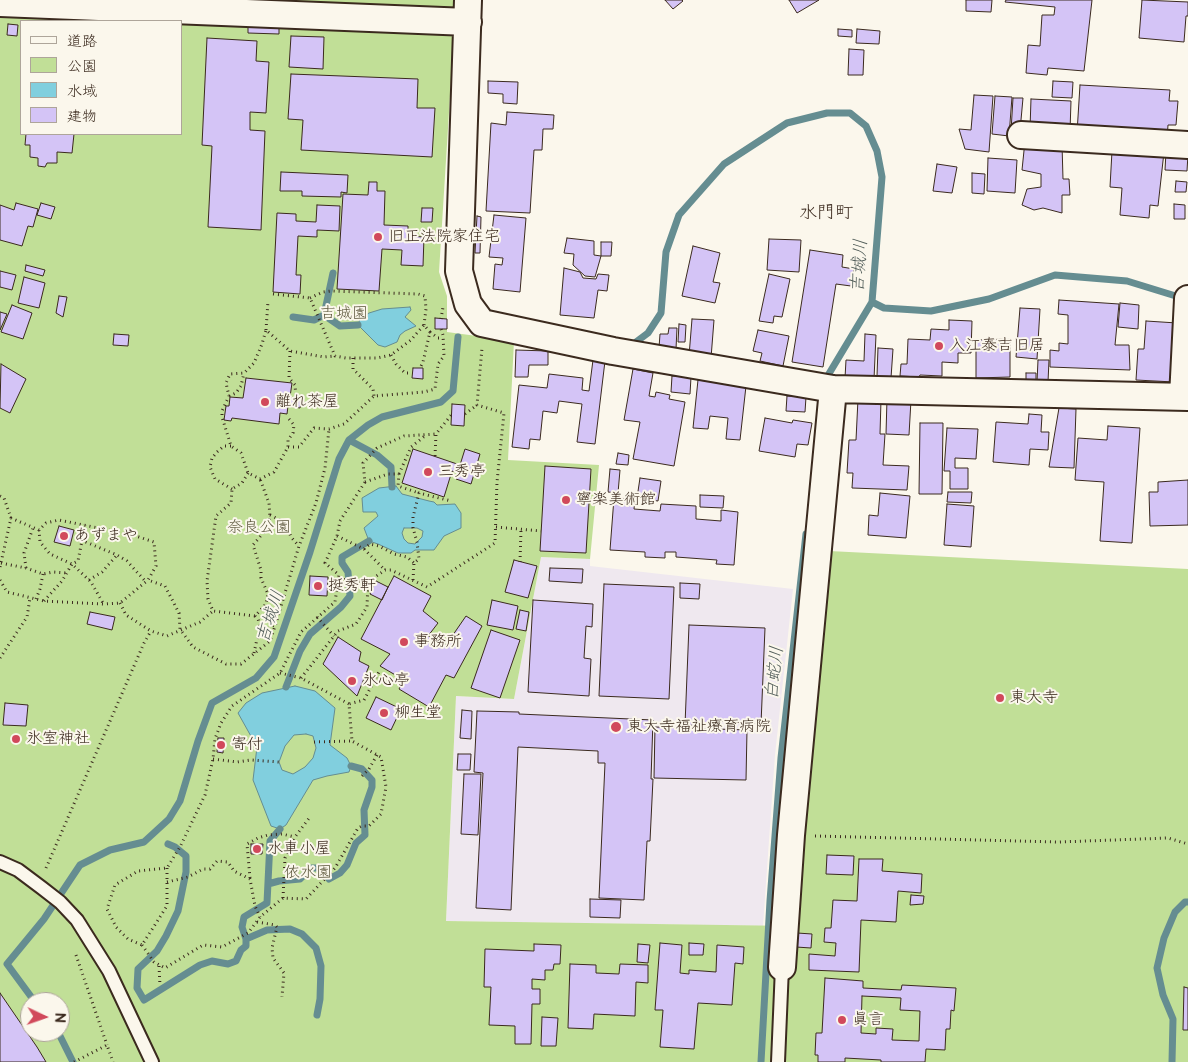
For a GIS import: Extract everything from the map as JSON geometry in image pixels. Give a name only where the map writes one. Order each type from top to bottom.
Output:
[{"type":"street","points":[[0,3],[468,11],[459,271],[468,304],[482,323],[613,351],[833,389],[1186,397],[1187,307]]},
{"type":"street","points":[[1021,135],[1188,145]]},
{"type":"street","points":[[782,967],[791,835],[833,389]]},
{"type":"lane","points":[[0,862],[18,870],[42,888],[60,902],[77,920],[109,971],[152,1062]]},
{"type":"lane","points":[[778,1062],[782,967]]},
{"type":"path","points":[[266,330],[290,351],[324,357],[377,358],[391,355],[411,340],[424,325],[425,296],[404,293],[329,292],[310,298],[273,294]]},
{"type":"path","points":[[310,298],[335,356]]},
{"type":"path","points":[[229,396],[236,393],[241,386],[244,373],[254,363],[262,344],[266,330],[268,301]]},
{"type":"path","points":[[465,414],[477,405],[482,323]]},
{"type":"path","points":[[424,325],[438,338],[443,338]]},
{"type":"path","points":[[288,447],[299,446],[314,428],[329,428],[344,424],[374,396],[424,392],[435,389],[438,364],[444,356],[441,329]]},
{"type":"path","points":[[420,368],[430,332]]},
{"type":"path","points":[[290,351],[289,378],[295,385],[296,397]]},
{"type":"path","points":[[391,355],[396,364],[405,373],[412,373]]},
{"type":"path","points":[[353,358],[354,369],[373,389],[374,396]]},
{"type":"path","points":[[231,446],[222,411],[229,396],[226,383],[230,374],[244,373]]},
{"type":"path","points":[[339,578],[368,582],[385,570],[391,570],[427,587],[495,543],[504,413],[477,405]]},
{"type":"path","points":[[435,456],[436,434],[452,414]]},
{"type":"path","points":[[260,479],[274,472],[288,447],[288,440],[293,433],[294,425],[289,419]]},
{"type":"path","points":[[81,540],[118,555],[127,561],[147,581],[164,586],[179,613],[180,629],[193,647],[226,664],[241,664],[270,641],[283,605],[299,546],[321,485],[325,468],[329,428]]},
{"type":"path","points":[[426,434],[412,447],[397,474],[398,486],[419,495],[451,501]]},
{"type":"path","points":[[365,482],[363,463],[372,452],[404,436],[436,434]]},
{"type":"path","points":[[232,489],[215,479],[210,467],[212,458],[224,446],[231,446],[241,453],[248,473],[260,479],[269,503],[270,515],[264,532],[253,545],[261,570],[261,578],[268,594],[266,604],[255,616]]},
{"type":"path","points":[[232,489],[242,483],[248,473]]},
{"type":"path","points":[[142,945],[167,906],[167,868],[180,847],[205,795],[213,759],[215,739],[221,723],[232,706],[280,673],[301,632],[335,602],[339,575],[325,563],[337,536],[340,521],[365,482],[388,474],[397,474]]},
{"type":"path","points":[[214,611],[208,599],[207,581],[216,516],[231,503],[232,489]]},
{"type":"path","points":[[412,580],[414,563],[419,559],[419,551],[413,528],[413,518],[419,495]]},
{"type":"path","points":[[0,496],[4,498],[11,518],[0,565],[26,568],[43,574],[52,572],[67,573]]},
{"type":"path","points":[[270,515],[286,523],[291,537],[299,546]]},
{"type":"path","points":[[11,518],[39,530]]},
{"type":"path","points":[[0,580],[7,592],[44,601],[104,604],[120,604],[147,581],[156,566],[154,542],[133,535],[59,520],[46,523],[39,530],[40,542],[50,554],[72,564],[89,580],[104,604]]},
{"type":"path","points":[[44,601],[62,581],[72,564],[78,561],[84,525]]},
{"type":"path","points":[[496,527],[541,530]]},
{"type":"path","points":[[26,568],[24,554],[33,528]]},
{"type":"path","points":[[520,562],[521,529]]},
{"type":"path","points":[[337,536],[363,548],[385,570]]},
{"type":"path","points":[[363,548],[370,544],[379,546],[394,554],[407,557],[414,563]]},
{"type":"path","points":[[89,580],[102,572],[118,555]]},
{"type":"path","points":[[36,599],[43,574]]},
{"type":"path","points":[[301,678],[338,631],[356,624],[367,607],[368,582]]},
{"type":"path","points":[[0,658],[27,617],[30,598]]},
{"type":"path","points":[[120,604],[126,615],[151,631],[167,636],[200,622],[214,611],[255,616],[258,619],[262,632]]},
{"type":"path","points":[[317,617],[334,636]]},
{"type":"path","points":[[254,654],[257,640],[262,632],[276,623]]},
{"type":"path","points":[[44,874],[144,643],[151,631]]},
{"type":"path","points":[[280,673],[301,678],[349,704],[364,700],[380,670]]},
{"type":"path","points":[[349,704],[352,741]]},
{"type":"path","points":[[167,868],[138,872],[115,885],[107,909],[116,927],[128,939],[142,945],[154,962],[165,968],[203,944],[222,947],[248,933],[260,915],[283,898],[306,899],[335,868],[358,828],[369,826],[381,814],[386,787],[381,758],[377,755],[352,741],[314,742]]},
{"type":"path","points":[[362,776],[377,755]]},
{"type":"path","points":[[213,759],[237,762],[279,762]]},
{"type":"path","points":[[283,898],[285,858],[295,837],[310,817]]},
{"type":"path","points":[[260,915],[255,906],[250,879],[247,844],[268,835],[282,834],[295,837]]},
{"type":"path","points":[[791,835],[1059,842],[1168,838],[1188,844]]},
{"type":"path","points":[[167,882],[210,869],[217,861],[228,862],[234,871],[250,879]]},
{"type":"path","points":[[257,922],[277,927],[272,948],[273,958],[284,972],[282,997]]},
{"type":"path","points":[[76,954],[113,1062]]},
{"type":"path","points":[[159,966],[160,986]]},
{"type":"path","points":[[74,1062],[107,1045]]},
{"type":"shaded area","name":"東大寺福祉療育病院","points":[[541,557],[590,559],[590,566],[793,589],[775,755],[763,926],[446,921],[456,696],[514,699]]},
{"type":"green space","name":"奈良公園","points":[[0,0],[456,0],[439,272],[447,296],[447,332],[514,341],[508,460],[599,465],[590,559],[541,557],[514,699],[456,696],[446,921],[794,926],[829,551],[1188,569],[1188,1062],[0,1062]]},
{"type":"water","points":[[410,307],[411,310],[405,317],[416,326],[400,335],[397,342],[385,347],[378,345],[358,325],[360,319],[369,313],[382,309]]},
{"type":"water","points":[[396,486],[402,494],[434,502],[437,505],[455,504],[461,513],[461,528],[444,536],[434,550],[415,550],[411,553],[398,553],[369,541],[364,528],[378,516],[376,512],[363,512],[362,498],[379,488]],"holes":[[[404,528],[417,528],[423,531],[422,537],[415,544],[408,543],[402,533]]]},
{"type":"water","points":[[295,686],[315,691],[335,708],[330,745],[347,758],[351,766],[349,772],[313,780],[286,825],[280,829],[271,826],[253,780],[257,747],[238,713],[246,703],[262,693]],"holes":[[[306,734],[313,736],[316,748],[313,758],[305,767],[293,774],[282,770],[279,762],[285,746],[294,735]]]},
{"type":"building","points":[[665,0],[682,0],[683,1],[673,9]]},
{"type":"building","points":[[789,0],[819,0],[797,13]]},
{"type":"building","points":[[966,0],[992,0],[991,12],[966,11]]},
{"type":"building","points":[[1006,0],[1092,0],[1084,71],[1048,68],[1047,75],[1026,73],[1028,45],[1040,46],[1042,15],[1054,15],[1055,7],[1005,2]]},
{"type":"building","points":[[1142,0],[1188,2],[1184,42],[1139,38]]},
{"type":"building","points":[[8,24],[18,25],[17,36],[7,35]]},
{"type":"building","points":[[248,26],[279,27],[279,34],[248,33]]},
{"type":"building","points":[[838,29],[852,30],[852,37],[838,36]]},
{"type":"building","points":[[857,29],[880,31],[879,44],[856,43]]},
{"type":"building","points":[[291,36],[324,37],[323,69],[289,67]]},
{"type":"building","points":[[207,38],[257,41],[256,61],[269,62],[266,113],[250,112],[250,130],[265,131],[261,230],[208,227],[212,146],[202,145]]},
{"type":"building","points":[[849,49],[864,50],[863,75],[848,75]]},
{"type":"building","points":[[291,74],[418,79],[417,108],[435,108],[432,157],[301,150],[303,120],[288,119]]},
{"type":"building","points":[[488,81],[518,82],[517,104],[503,103],[503,94],[488,93]]},
{"type":"building","points":[[1053,81],[1073,82],[1072,98],[1052,97]]},
{"type":"building","points":[[1080,85],[1170,90],[1169,101],[1178,101],[1176,125],[1168,125],[1167,139],[1077,133]]},
{"type":"building","points":[[974,95],[993,96],[989,152],[965,149],[959,129],[971,130]]},
{"type":"building","points":[[995,96],[1012,97],[1009,136],[992,134]]},
{"type":"building","points":[[1013,98],[1023,98],[1020,131],[1011,131]]},
{"type":"building","points":[[1031,99],[1071,101],[1070,131],[1030,129]]},
{"type":"building","points":[[507,112],[554,115],[553,129],[543,129],[542,150],[534,150],[530,213],[486,211],[491,123],[506,125]]},
{"type":"building","points":[[26,135],[74,135],[72,153],[57,152],[57,163],[47,163],[45,167],[38,166],[38,158],[30,157],[30,145],[25,145]]},
{"type":"building","points":[[1025,141],[1062,144],[1063,179],[1069,179],[1070,195],[1062,195],[1062,213],[1043,208],[1034,210],[1022,205],[1027,189],[1041,187],[1041,174],[1022,170]]},
{"type":"building","points":[[1112,151],[1164,152],[1158,206],[1150,205],[1149,218],[1120,215],[1122,188],[1110,187]]},
{"type":"building","points":[[1166,152],[1188,154],[1187,171],[1165,170]]},
{"type":"building","points":[[988,158],[1017,160],[1015,193],[987,191]]},
{"type":"building","points":[[937,164],[957,167],[952,193],[933,191]]},
{"type":"building","points":[[281,172],[348,175],[347,193],[341,192],[341,197],[302,196],[302,191],[280,191]]},
{"type":"building","points":[[972,173],[985,174],[984,194],[972,193]]},
{"type":"building","points":[[1176,181],[1187,182],[1186,192],[1175,192]]},
{"type":"building","name":"旧正法院家住宅","points":[[369,182],[377,182],[377,191],[385,191],[384,225],[408,226],[408,236],[424,237],[423,266],[401,265],[402,250],[382,249],[379,291],[337,289],[343,194],[368,195]]},
{"type":"building","points":[[16,203],[38,209],[33,227],[28,226],[22,246],[0,240],[0,205],[14,210]]},
{"type":"building","points":[[41,203],[55,207],[51,219],[37,215]]},
{"type":"building","points":[[1174,204],[1185,205],[1185,219],[1174,219]]},
{"type":"building","points":[[317,205],[340,206],[339,231],[317,230],[317,237],[298,236],[296,275],[301,275],[300,294],[273,292],[277,213],[296,214],[296,221],[316,222]]},
{"type":"building","points":[[422,208],[433,208],[432,222],[421,222]]},
{"type":"building","points":[[494,215],[526,218],[520,292],[493,289],[495,264],[502,265],[503,258],[489,257]]},
{"type":"building","points":[[477,216],[481,217],[480,253],[475,253]]},
{"type":"building","points":[[567,238],[594,241],[594,255],[601,256],[595,277],[585,276],[573,265],[574,254],[564,253]]},
{"type":"building","points":[[769,239],[801,240],[799,272],[767,270]]},
{"type":"building","points":[[601,242],[612,242],[611,256],[601,256]]},
{"type":"building","points":[[693,246],[720,253],[713,282],[720,283],[715,303],[682,296]]},
{"type":"building","points":[[810,250],[843,255],[842,267],[854,269],[851,286],[836,284],[823,367],[792,362]]},
{"type":"building","points":[[26,265],[45,270],[43,276],[25,271]]},
{"type":"building","points":[[564,268],[580,272],[583,278],[596,279],[598,274],[609,275],[607,291],[598,290],[594,318],[560,315]]},
{"type":"building","points":[[0,271],[16,275],[12,290],[0,287]]},
{"type":"building","points":[[769,274],[790,279],[782,317],[774,316],[773,323],[759,321]]},
{"type":"building","points":[[24,277],[45,283],[39,308],[18,303]]},
{"type":"building","points":[[59,296],[67,297],[63,317],[56,313]]},
{"type":"building","points":[[1059,300],[1119,304],[1115,345],[1129,345],[1130,370],[1050,367],[1050,350],[1059,351],[1059,343],[1068,344],[1068,315],[1058,314]]},
{"type":"building","points":[[1120,303],[1139,305],[1138,329],[1118,327]]},
{"type":"building","points":[[12,305],[32,313],[23,339],[1,332]]},
{"type":"building","points":[[1020,308],[1040,309],[1037,359],[1016,357]]},
{"type":"building","points":[[0,312],[7,314],[0,330]]},
{"type":"building","points":[[435,318],[447,319],[447,329],[435,329]]},
{"type":"building","points":[[692,319],[714,320],[711,358],[689,356]]},
{"type":"building","name":"入江泰吉旧居","points":[[949,320],[972,321],[971,353],[958,353],[958,363],[942,362],[942,376],[900,376],[901,364],[907,364],[908,339],[930,340],[931,329],[949,330]]},
{"type":"building","points":[[1146,321],[1177,323],[1174,382],[1136,380],[1138,349],[1144,349]]},
{"type":"building","points":[[679,324],[686,325],[685,342],[678,342]]},
{"type":"building","points":[[669,328],[677,328],[676,349],[659,348],[660,334],[668,334]]},
{"type":"building","points":[[758,330],[789,336],[783,366],[760,361],[762,353],[753,351]]},
{"type":"building","points":[[114,334],[129,335],[128,346],[113,345]]},
{"type":"building","points":[[865,334],[876,335],[874,379],[845,378],[846,360],[864,361]]},
{"type":"building","points":[[1010,339],[1010,377],[976,378],[976,340]]},
{"type":"building","points":[[878,348],[893,349],[891,378],[877,376]]},
{"type":"building","points":[[516,350],[548,351],[548,365],[529,365],[528,377],[515,377]]},
{"type":"building","points":[[593,360],[605,361],[595,444],[577,442],[582,404],[559,401],[557,413],[543,411],[540,440],[530,439],[529,449],[512,447],[519,385],[547,388],[549,374],[583,378],[582,390],[589,391]]},
{"type":"building","points":[[1038,360],[1049,360],[1048,382],[1037,382]]},
{"type":"building","points":[[1,364],[26,379],[10,413],[0,408]]},
{"type":"building","points":[[413,368],[423,368],[423,379],[412,378]]},
{"type":"building","points":[[633,369],[653,373],[649,396],[655,397],[656,392],[670,395],[669,399],[685,402],[674,466],[633,459],[640,422],[624,420]]},
{"type":"building","points":[[1026,373],[1036,373],[1036,382],[1026,381]]},
{"type":"building","points":[[672,376],[691,377],[690,394],[671,392]]},
{"type":"building","name":"離れ茶屋","points":[[246,378],[292,383],[290,397],[302,399],[300,408],[288,406],[287,414],[280,413],[279,424],[232,418],[231,421],[224,420],[226,406],[229,406],[230,397],[243,398]]},
{"type":"building","points":[[698,380],[746,386],[740,440],[726,439],[728,418],[710,416],[708,429],[693,428]]},
{"type":"building","points":[[787,396],[806,397],[805,412],[786,411]]},
{"type":"building","points":[[858,399],[881,400],[880,434],[885,434],[883,465],[909,466],[907,490],[852,488],[853,473],[847,473],[849,440],[856,440]]},
{"type":"building","points":[[887,399],[911,400],[909,435],[886,434]]},
{"type":"building","points":[[452,404],[465,405],[464,426],[451,425]]},
{"type":"building","points":[[1059,408],[1076,409],[1074,468],[1049,467]]},
{"type":"building","points":[[1029,414],[1042,415],[1041,432],[1049,432],[1048,450],[1030,449],[1029,465],[993,462],[996,422],[1028,424]]},
{"type":"building","points":[[765,418],[792,423],[793,420],[812,423],[808,445],[797,444],[795,457],[759,451]]},
{"type":"building","points":[[920,423],[943,423],[942,494],[919,494]]},
{"type":"building","points":[[1108,426],[1140,428],[1132,543],[1100,541],[1104,482],[1075,480],[1078,438],[1107,440]]},
{"type":"building","points":[[947,428],[978,429],[976,459],[955,458],[955,468],[968,468],[968,489],[950,489],[950,471],[944,471]]},
{"type":"building","name":"三秀亭","points":[[413,449],[460,465],[465,449],[480,454],[471,484],[456,479],[458,473],[452,471],[444,497],[402,483]]},
{"type":"building","points":[[618,453],[629,455],[628,465],[616,464]]},
{"type":"building","name":"寧楽美術館","points":[[545,466],[591,469],[586,553],[540,551]]},
{"type":"building","points":[[610,469],[620,470],[618,493],[608,492]]},
{"type":"building","points":[[640,478],[661,481],[658,501],[637,498]]},
{"type":"building","points":[[1188,480],[1188,525],[1150,526],[1149,492],[1158,492],[1158,482]]},
{"type":"building","points":[[948,492],[972,492],[971,503],[947,502]]},
{"type":"building","points":[[880,493],[910,496],[906,538],[868,535],[869,515],[878,516]]},
{"type":"building","points":[[700,495],[724,496],[723,508],[700,507]]},
{"type":"building","points":[[614,498],[635,499],[634,509],[660,511],[661,504],[696,506],[696,519],[721,521],[721,510],[738,512],[734,565],[716,564],[717,560],[676,557],[676,552],[665,552],[665,558],[645,557],[645,552],[610,550]]},
{"type":"building","points":[[947,504],[974,506],[971,547],[944,545]]},
{"type":"building","name":"あずまや","points":[[59,526],[74,530],[70,546],[54,542]]},
{"type":"building","points":[[514,560],[537,566],[528,598],[505,592]]},
{"type":"building","points":[[550,568],[583,569],[582,583],[549,581]]},
{"type":"building","name":"挺秀軒","points":[[310,576],[328,577],[327,596],[309,595]]},
{"type":"building","name":"事務所","points":[[394,576],[431,596],[423,611],[438,623],[428,636],[446,645],[466,616],[482,626],[454,678],[446,675],[429,707],[399,689],[404,680],[380,666],[390,654],[361,639]]},
{"type":"building","points":[[376,581],[388,587],[382,600],[370,594]]},
{"type":"building","points":[[680,583],[700,584],[699,599],[680,598]]},
{"type":"building","points":[[604,584],[674,587],[669,699],[599,696]]},
{"type":"building","points":[[492,600],[518,606],[513,630],[487,625]]},
{"type":"building","points":[[533,600],[593,604],[592,627],[586,626],[584,658],[591,659],[589,696],[528,692]]},
{"type":"building","points":[[520,610],[529,612],[526,631],[516,629]]},
{"type":"building","points":[[90,612],[115,617],[112,630],[87,624]]},
{"type":"building","points":[[689,625],[765,628],[761,724],[716,721],[716,726],[685,725]]},
{"type":"building","points":[[491,630],[520,640],[500,698],[471,688]]},
{"type":"building","name":"氷心亭","points":[[338,637],[361,652],[359,661],[369,666],[357,696],[323,664]]},
{"type":"building","name":"柳生堂","points":[[376,697],[401,709],[391,730],[366,718]]},
{"type":"building","points":[[5,703],[28,705],[26,726],[3,725]]},
{"type":"building","points":[[462,710],[472,711],[471,739],[460,738]]},
{"type":"building","points":[[477,711],[653,720],[650,841],[647,841],[644,900],[599,898],[605,763],[598,763],[598,751],[518,747],[511,910],[476,908],[483,773],[474,772]]},
{"type":"building","points":[[655,727],[747,730],[746,780],[654,778]]},
{"type":"building","name":"寄付","points":[[218,738],[224,738],[223,753],[217,752]]},
{"type":"building","points":[[458,754],[471,754],[470,770],[457,770]]},
{"type":"building","points":[[464,774],[481,774],[478,835],[461,834]]},
{"type":"building","name":"水車小屋","points":[[251,844],[263,844],[262,854],[251,854]]},
{"type":"building","points":[[827,855],[854,856],[853,875],[826,874]]},
{"type":"building","points":[[859,859],[883,859],[882,871],[922,874],[921,893],[898,891],[896,922],[861,920],[859,972],[809,970],[809,954],[835,956],[836,943],[824,942],[825,928],[831,928],[833,900],[857,901]]},
{"type":"building","points":[[911,895],[924,896],[923,904],[910,905]]},
{"type":"building","points":[[590,899],[621,900],[620,918],[590,917]]},
{"type":"building","points":[[797,933],[812,934],[811,948],[796,947]]},
{"type":"building","points":[[660,943],[682,945],[680,973],[689,974],[689,970],[716,972],[717,945],[744,947],[743,964],[735,963],[732,1005],[698,1003],[694,1049],[660,1047],[663,1010],[655,1010]]},
{"type":"building","points":[[689,943],[704,944],[703,955],[689,955]]},
{"type":"building","points":[[534,944],[561,945],[560,964],[554,964],[553,970],[545,970],[545,980],[532,979],[532,989],[540,989],[540,1004],[532,1004],[531,1044],[515,1044],[515,1026],[489,1025],[491,987],[484,987],[485,949],[534,951]]},
{"type":"building","points":[[638,944],[650,945],[648,963],[637,962]]},
{"type":"building","points":[[570,964],[596,965],[596,973],[619,974],[620,964],[648,965],[648,983],[636,982],[635,1016],[594,1014],[593,1029],[568,1028]]},
{"type":"building","name":"眞言","points":[[825,978],[863,981],[863,988],[901,990],[902,985],[956,988],[954,1011],[951,1010],[950,1029],[946,1029],[945,1050],[926,1049],[925,1062],[881,1062],[881,1060],[845,1058],[845,1062],[818,1062],[818,1055],[815,1055],[816,1033],[822,1033]],"holes":[[[862,996],[901,998],[900,1010],[920,1011],[919,1041],[892,1040],[893,1029],[876,1028],[876,1034],[861,1033]]]},
{"type":"building","points":[[1184,987],[1188,988],[1188,1030],[1183,1030]]},
{"type":"building","points":[[0,993],[20,1022],[20,1042],[34,1042],[46,1062],[0,1062]]},
{"type":"building","points":[[542,1017],[558,1018],[556,1046],[541,1046]]},
{"type":"waterway","name":"吉城川","points":[[636,342],[648,333],[661,313],[666,252],[679,215],[724,164],[787,123],[827,113],[850,113],[866,126],[877,151],[882,177],[872,302],[884,308],[931,311],[989,299],[1055,275],[1127,281],[1183,297]]},
{"type":"waterway","points":[[333,273],[324,315],[340,326],[358,325]]},
{"type":"waterway","name":"白蛇川","points":[[826,382],[827,377],[872,302]]},
{"type":"waterway","points":[[293,317],[314,320],[324,315]]},
{"type":"waterway","name":"吉城川","points":[[28,992],[7,964],[44,919],[80,865],[110,850],[144,842],[169,819],[180,801],[198,741],[212,703],[256,678],[274,657],[339,459],[349,440],[382,417],[441,402],[453,391],[458,337]]},
{"type":"waterway","points":[[349,440],[377,455],[391,467],[392,487]]},
{"type":"waterway","name":"白蛇川","points":[[761,1062],[770,901],[781,758],[806,534]]},
{"type":"waterway","points":[[286,687],[300,651],[310,634],[341,607],[350,596],[348,572],[342,563],[342,557],[369,541]]},
{"type":"waterway","points":[[268,884],[300,879],[311,868],[323,868],[329,879],[340,873],[347,865],[356,843],[365,835],[364,810],[372,787],[372,780],[362,769],[351,766]]},
{"type":"waterway","points":[[168,844],[186,856],[186,872],[178,911],[166,936],[157,951],[138,969],[137,988],[144,1000],[200,965],[212,961],[228,964],[236,961],[241,950],[246,946],[242,927],[244,917],[267,903],[270,841],[280,829]]},
{"type":"waterway","points":[[1172,1062],[1173,1019],[1163,995],[1157,968],[1164,938],[1175,912],[1185,902],[1188,902]]},
{"type":"waterway","points":[[246,939],[267,930],[290,929],[302,934],[316,948],[321,966],[320,999],[317,1015]]},
{"type":"waterway","name":"吉城川","points":[[63,1042],[73,1062]]},
{"type":"place","name":"旧正法院家住宅","points":[[378,237]]},
{"type":"place","name":"入江泰吉旧居","points":[[939,346]]},
{"type":"place","name":"離れ茶屋","points":[[265,402]]},
{"type":"place","name":"三秀亭","points":[[428,472]]},
{"type":"place","name":"寧楽美術館","points":[[566,500]]},
{"type":"place","name":"あずまや","points":[[64,536]]},
{"type":"place","name":"挺秀軒","points":[[318,586]]},
{"type":"place","name":"事務所","points":[[404,642]]},
{"type":"place","name":"氷心亭","points":[[352,681]]},
{"type":"place","name":"東大寺","points":[[1000,698]]},
{"type":"place","name":"柳生堂","points":[[384,713]]},
{"type":"place","name":"東大寺福祉療育病院","points":[[616,727]]},
{"type":"place","name":"氷室神社","points":[[16,739]]},
{"type":"place","name":"寄付","points":[[221,745]]},
{"type":"place","name":"水車小屋","points":[[257,849]]},
{"type":"place","name":"眞言","points":[[842,1020]]},
{"type":"district","name":"水門町","points":[[826,213]]},
{"type":"park label","name":"吉城園","points":[[344,314]]},
{"type":"park label","name":"依水園","points":[[308,873]]}]
